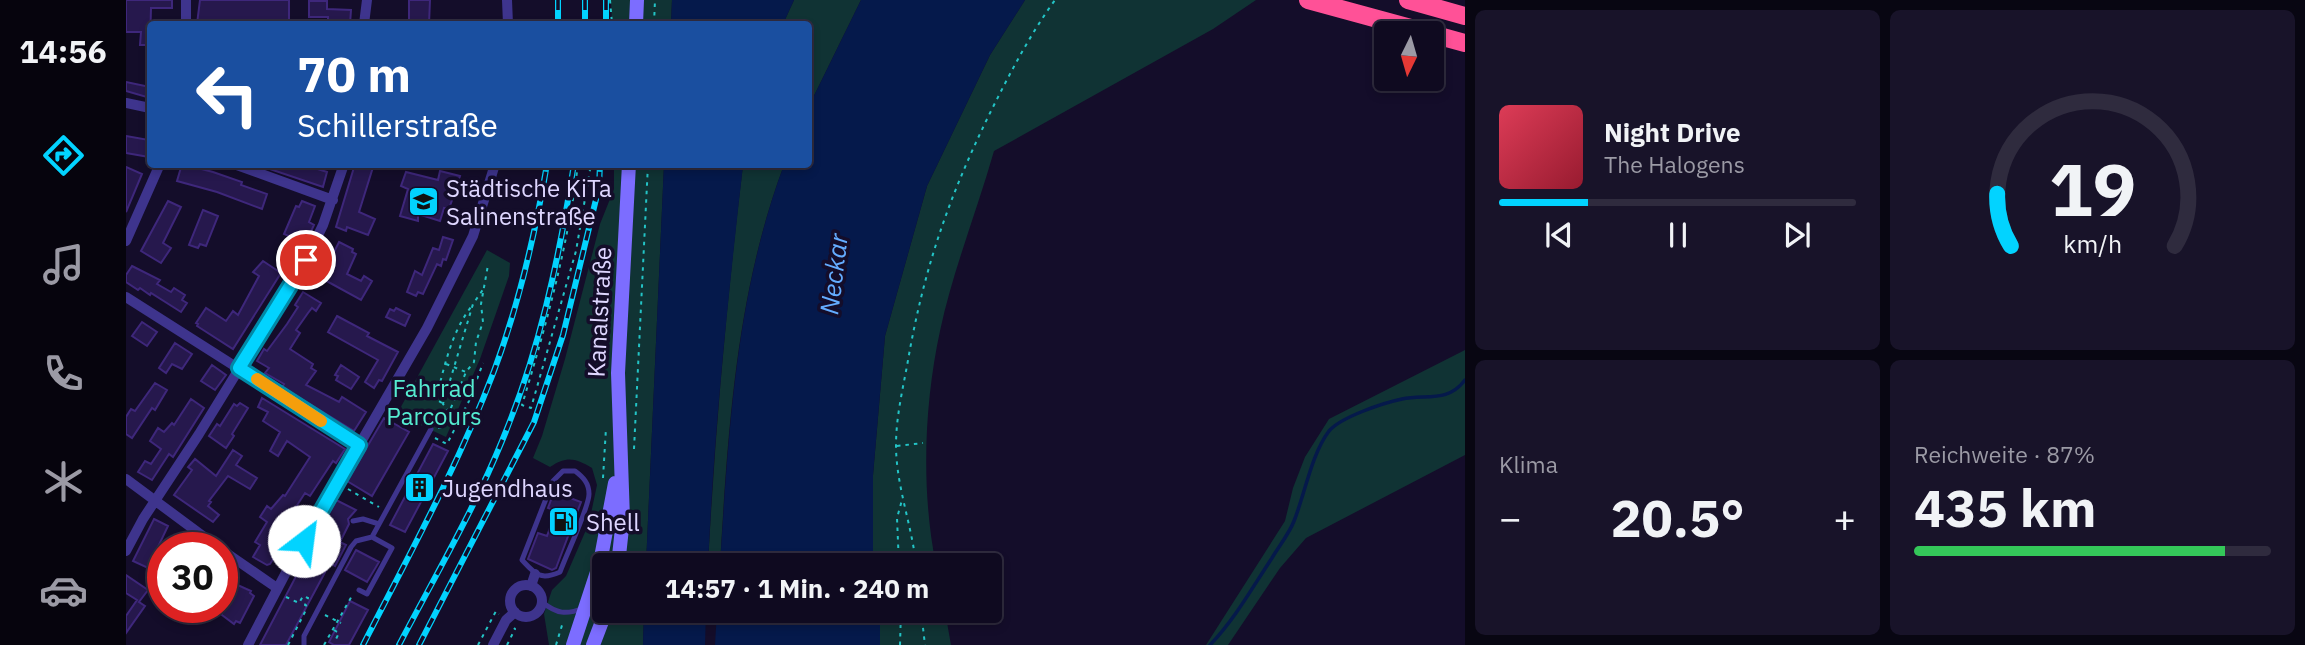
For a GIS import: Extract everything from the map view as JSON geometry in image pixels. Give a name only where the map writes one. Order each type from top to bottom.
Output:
[{"type":"highway","points":[[1308,0],[1383,21]]},
{"type":"highway","points":[[1408,0],[1465,16]]},
{"type":"highway","points":[[1444,38],[1465,43]]},
{"type":"main road","points":[[636,21],[637,0]]},
{"type":"main road","name":"Kanalstraße","points":[[619,553],[622,519],[618,373],[629,168]]},
{"type":"main road","name":"Kanalstraße","points":[[573,645],[600,563],[619,461]]},
{"type":"main road","points":[[593,645],[601,623]]},
{"type":"street","points":[[186,0],[186,21]]},
{"type":"street","points":[[364,21],[367,0]]},
{"type":"street","points":[[507,0],[508,21]]},
{"type":"street","points":[[126,103],[147,107]]},
{"type":"street","points":[[126,242],[158,168]]},
{"type":"street","points":[[245,168],[333,200]]},
{"type":"street","points":[[126,551],[154,500],[306,260],[333,200],[343,168]]},
{"type":"street","points":[[248,645],[276,590],[426,328],[473,236],[494,168]]},
{"type":"street","points":[[126,297],[359,445]]},
{"type":"street","points":[[126,479],[198,532]]},
{"type":"street","points":[[238,562],[276,590]]},
{"type":"street","points":[[531,586],[536,574]]},
{"type":"street","points":[[521,585],[531,586],[541,596],[542,602],[540,608],[526,617],[514,612],[510,601],[513,591],[521,585]]},
{"type":"street","points":[[493,645],[506,620],[514,612]]},
{"type":"lane","points":[[372,537],[429,432]]},
{"type":"lane","points":[[563,471],[575,471],[585,479],[589,493],[585,508],[560,572],[549,577],[536,574],[522,560],[553,481],[563,471]]},
{"type":"lane","points":[[353,522],[363,519],[379,524]]},
{"type":"lane","points":[[304,645],[304,636],[351,547],[356,541],[372,537],[392,548],[367,594],[359,590]]},
{"type":"lane","points":[[542,602],[555,612],[564,614],[587,607]]},
{"type":"path","points":[[610,0],[612,21]]},
{"type":"path","points":[[654,21],[655,0]]},
{"type":"path","points":[[913,553],[902,499],[896,446],[918,305],[939,230],[967,160],[1016,61],[1055,0]]},
{"type":"path","points":[[577,168],[561,261],[522,405],[531,408],[576,251],[590,168]]},
{"type":"path","points":[[634,449],[648,168]]},
{"type":"path","points":[[429,432],[443,427],[466,372],[474,362],[475,342],[483,322],[481,304],[488,264]]},
{"type":"path","points":[[449,412],[436,399],[445,363],[462,319],[484,287]]},
{"type":"path","points":[[443,404],[473,304]]},
{"type":"path","points":[[445,363],[466,372]]},
{"type":"path","points":[[429,432],[447,444],[470,401],[483,363]]},
{"type":"path","points":[[601,487],[607,421]]},
{"type":"path","points":[[896,446],[923,443]]},
{"type":"path","points":[[337,483],[386,511]]},
{"type":"path","points":[[898,553],[897,518],[902,499]]},
{"type":"path","points":[[276,590],[299,603],[303,596],[308,598],[304,605],[307,607],[288,645]]},
{"type":"path","points":[[326,645],[352,595],[359,590]]},
{"type":"path","points":[[320,613],[339,622]]},
{"type":"path","points":[[556,645],[564,614]]},
{"type":"path","points":[[900,645],[901,623]]},
{"type":"path","points":[[922,623],[925,645]]},
{"type":"path","points":[[333,630],[339,633],[336,639],[340,641]]},
{"type":"green space","points":[[611,0],[672,0],[671,21],[612,21]]},
{"type":"green space","points":[[794,0],[861,0],[812,100],[812,21],[784,21]]},
{"type":"green space","points":[[1025,0],[1256,0],[1213,29],[994,151],[945,308],[935,359],[926,448],[928,508],[934,553],[873,553],[873,475],[885,336],[927,186],[990,55]]},
{"type":"green space","points":[[614,168],[664,168],[647,553],[592,553],[592,623],[644,623],[643,645],[549,645],[544,614],[552,590],[566,576],[589,523],[597,485],[592,468],[581,462],[566,460],[550,467],[533,458],[565,359],[600,224],[614,189]]},
{"type":"green space","points":[[743,168],[783,168],[768,213],[745,312],[731,413],[721,553],[709,553],[722,365]]},
{"type":"green space","name":"Fahrrad Parcours","points":[[487,250],[510,263],[509,276],[480,359],[446,437],[397,414]]},
{"type":"green space","points":[[1465,350],[1465,455],[1306,538],[1280,568],[1228,645],[1206,645],[1285,521],[1293,488],[1305,457],[1329,419]]},
{"type":"green space","points":[[880,623],[947,623],[951,645],[880,645]]},
{"type":"water","points":[[672,0],[794,0],[784,21],[671,21]]},
{"type":"water","name":"Neckar","points":[[861,0],[1025,0],[990,55],[927,186],[885,336],[873,475],[873,553],[721,553],[737,362],[755,263],[783,168],[812,168],[812,100]]},
{"type":"water","points":[[664,168],[743,168],[714,465],[709,553],[647,553]]},
{"type":"water","points":[[644,623],[706,623],[705,645],[643,645]]},
{"type":"water","points":[[716,623],[880,623],[880,645],[715,645]]},
{"type":"building","points":[[126,0],[172,0],[172,8],[151,8],[151,21],[147,21],[147,45],[140,45],[141,32],[126,32]]},
{"type":"building","points":[[200,0],[289,0],[289,21],[197,21]]},
{"type":"building","points":[[409,0],[430,0],[429,21],[409,21]]},
{"type":"building","points":[[309,1],[327,1],[327,9],[351,10],[350,21],[328,21],[328,17],[309,17]]},
{"type":"building","points":[[126,82],[147,86],[147,97],[126,91]]},
{"type":"building","points":[[126,136],[147,140],[147,157],[126,153]]},
{"type":"building","points":[[126,167],[142,174],[126,212]]},
{"type":"building","points":[[181,168],[198,168],[242,182],[241,185],[267,194],[262,209],[177,181]]},
{"type":"building","points":[[267,168],[314,168],[327,172],[323,187]]},
{"type":"building","points":[[354,168],[373,168],[359,212],[375,219],[368,235],[347,227],[346,231],[336,227]]},
{"type":"building","points":[[440,171],[460,176],[449,209],[444,208],[440,221],[418,214],[418,221],[400,216],[408,189],[401,186],[406,172],[438,180]]},
{"type":"building","points":[[168,201],[181,207],[163,243],[171,248],[161,263],[141,251]]},
{"type":"building","points":[[302,201],[315,206],[309,222],[314,225],[300,255],[291,251],[296,239],[284,234],[296,206],[299,207]]},
{"type":"building","points":[[203,210],[218,216],[206,246],[200,244],[198,248],[189,245]]},
{"type":"building","points":[[443,237],[453,240],[446,260],[443,259],[441,266],[437,264],[423,294],[418,292],[416,296],[407,292],[415,271],[422,275],[433,248],[439,250]]},
{"type":"building","points":[[339,242],[353,249],[352,252],[356,254],[347,274],[361,281],[364,276],[372,281],[361,300],[321,278]]},
{"type":"building","points":[[263,261],[281,273],[233,349],[196,323],[206,308],[226,321],[233,311],[238,315],[259,276],[253,272]]},
{"type":"building","points":[[132,266],[160,280],[157,284],[171,292],[174,288],[185,295],[182,300],[187,303],[181,312],[151,293],[150,295],[140,288],[138,290],[126,282],[126,275]]},
{"type":"building","points":[[303,292],[321,303],[316,311],[312,308],[296,330],[300,333],[290,349],[313,364],[311,368],[316,371],[306,385],[339,402],[342,397],[366,412],[354,431],[282,387],[284,384],[265,373],[269,368],[257,361],[264,349],[267,351],[287,324],[298,307],[295,305]]},
{"type":"building","points":[[396,308],[410,315],[405,326],[386,317],[390,309],[394,311]]},
{"type":"building","points":[[337,316],[398,352],[382,381],[379,380],[374,388],[365,382],[378,360],[328,332]]},
{"type":"building","points":[[142,322],[157,332],[147,346],[132,336]]},
{"type":"building","points":[[175,343],[192,354],[182,369],[172,364],[166,373],[159,368]]},
{"type":"building","points":[[212,365],[226,375],[215,390],[201,381]]},
{"type":"building","points":[[341,365],[359,377],[351,389],[336,380],[338,376],[335,375]]},
{"type":"building","points":[[155,383],[167,390],[132,438],[126,434],[126,417],[131,409],[135,411]]},
{"type":"building","points":[[262,398],[345,449],[336,463],[333,461],[310,496],[305,493],[292,513],[296,516],[292,522],[295,523],[267,565],[253,557],[260,545],[255,542],[267,522],[260,517],[267,506],[271,509],[285,496],[310,457],[287,441],[278,456],[270,451],[280,432],[263,421],[268,412],[258,407]]},
{"type":"building","points":[[191,399],[204,408],[173,457],[169,454],[152,480],[138,472],[145,461],[151,464],[161,449],[150,441],[158,428],[164,432],[172,423],[174,425]]},
{"type":"building","points":[[240,403],[248,408],[226,448],[209,436],[217,424],[220,426],[234,404],[237,406]]},
{"type":"building","points":[[384,418],[409,432],[372,496],[347,481]]},
{"type":"building","name":"Jugendhaus","points":[[433,444],[448,451],[405,532],[390,525]]},
{"type":"building","points":[[233,450],[242,456],[236,465],[257,478],[250,489],[228,476],[209,501],[211,502],[208,506],[219,515],[213,522],[174,495],[192,470],[188,467],[195,459],[216,476]]},
{"type":"building","name":"Shell","points":[[554,492],[581,502],[556,568],[552,570],[528,559],[538,533],[547,536],[556,511],[548,508]]},
{"type":"building","points":[[336,500],[356,510],[348,519],[349,524],[340,542],[346,545],[335,566],[330,563],[286,645],[260,645]]},
{"type":"building","points":[[154,519],[168,526],[165,532],[148,532]]},
{"type":"building","points":[[147,533],[147,568],[133,561]]},
{"type":"building","points":[[356,550],[379,562],[367,582],[345,570]]},
{"type":"building","points":[[126,575],[147,589],[139,602],[145,606],[126,633],[126,616],[137,600],[126,593]]},
{"type":"building","points":[[238,585],[251,591],[254,596],[240,623]]},
{"type":"building","points":[[350,601],[368,610],[349,645],[334,645],[329,642]]},
{"type":"waterway","points":[[1210,645],[1235,614],[1289,531],[1317,451],[1329,431],[1363,411],[1402,399],[1444,395],[1465,380]]},
{"type":"railway","points":[[558,0],[558,21]]},
{"type":"railway","points":[[585,0],[585,21]]},
{"type":"railway","points":[[606,0],[606,21]]},
{"type":"railway","points":[[363,645],[449,476],[494,371],[525,269],[546,168]]},
{"type":"railway","points":[[399,645],[479,493],[515,408],[546,305],[573,168]]},
{"type":"railway","points":[[419,645],[534,422],[563,335],[599,187],[600,168]]},
{"type":"slow traffic","points":[[257,379],[321,421]]},
{"type":"place","name":"Städtische KiTa Salinenstraße","points":[[423,202]]},
{"type":"place","name":"Jugendhaus","points":[[419,488]]},
{"type":"place","name":"Shell","points":[[563,522]]},
{"type":"route","points":[[304,541],[359,445],[239,368],[306,260]]}]
